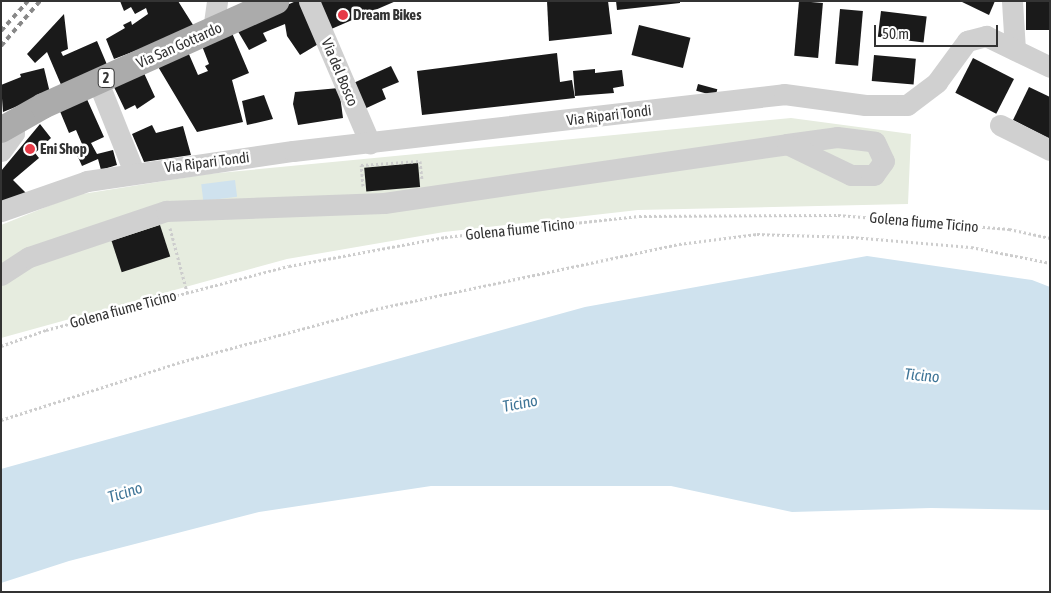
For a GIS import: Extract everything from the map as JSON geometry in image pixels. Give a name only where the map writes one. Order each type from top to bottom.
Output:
[{"type":"main road","name":"Via San Gottardo","points":[[7,127],[98,82],[213,30],[246,6],[277,1]]},
{"type":"street","points":[[213,30],[217,1]]},
{"type":"street","name":"Via del Bosco","points":[[309,1],[370,143]]},
{"type":"street","points":[[1012,1],[1015,50]]},
{"type":"street","name":"Via Ripari Tondi","points":[[1,211],[54,190],[134,172],[784,94],[865,105],[908,105],[937,82],[968,41],[986,36],[1050,67]]},
{"type":"street","points":[[98,82],[134,172]]},
{"type":"street","points":[[1000,125],[1050,150]]},
{"type":"street","points":[[1,151],[14,133],[7,127]]},
{"type":"street","points":[[1,275],[29,257],[166,212],[384,203],[787,144]]},
{"type":"path","points":[[364,194],[361,165],[420,161],[422,190]]},
{"type":"path","name":"Golena fiume Ticino","points":[[1,346],[187,292],[289,266],[445,237],[639,216],[838,215],[1009,229],[1050,238]]},
{"type":"path","points":[[1,420],[177,363],[371,310],[679,244],[757,234],[851,237],[971,246],[1050,263]]},
{"type":"path","points":[[182,275],[187,292]]},
{"type":"shaded area","points":[[791,118],[911,134],[908,204],[638,210],[444,232],[287,259],[1,338],[1,225],[76,195],[208,174]]},
{"type":"water","points":[[235,180],[237,197],[203,201],[201,184]]},
{"type":"water","name":"Ticino","points":[[867,256],[1032,280],[1050,287],[1050,510],[931,508],[792,512],[671,486],[431,486],[259,512],[69,561],[1,583],[1,469],[585,307]]},
{"type":"building","points":[[120,1],[178,1],[195,28],[114,59],[106,39],[125,28],[123,25],[131,21],[132,25],[148,14],[146,8],[135,14],[131,7],[124,11]]},
{"type":"building","points":[[296,1],[303,1],[320,43],[300,55],[287,36],[285,24],[263,33],[267,41],[249,50],[236,28]]},
{"type":"building","points":[[322,1],[396,1],[329,30],[318,3]]},
{"type":"building","points":[[547,1],[608,1],[612,34],[549,41]]},
{"type":"building","points":[[616,1],[680,1],[680,3],[617,10]]},
{"type":"building","points":[[799,1],[823,3],[818,58],[794,56]]},
{"type":"building","points":[[960,1],[995,1],[989,15]]},
{"type":"building","points":[[1026,1],[1050,1],[1050,30],[1026,30]]},
{"type":"building","points":[[840,9],[863,11],[858,66],[835,64]]},
{"type":"building","points":[[881,11],[927,17],[923,42],[878,37]]},
{"type":"building","points":[[64,14],[68,49],[61,52],[63,56],[97,41],[108,67],[62,87],[47,52],[35,63],[27,54]]},
{"type":"building","points":[[639,25],[690,38],[683,68],[632,55]]},
{"type":"building","points":[[232,33],[249,73],[232,80],[243,122],[197,132],[157,65],[188,52],[198,75],[208,71],[205,66],[209,64],[202,46]]},
{"type":"building","points":[[557,53],[560,82],[572,80],[575,98],[422,115],[417,71]]},
{"type":"building","points":[[874,55],[916,59],[914,85],[872,81]]},
{"type":"building","points":[[973,58],[1014,79],[996,114],[955,93]]},
{"type":"building","points":[[391,66],[399,82],[382,89],[386,99],[360,111],[349,85]]},
{"type":"building","points":[[44,68],[50,93],[3,112],[1,85],[21,77],[20,74]]},
{"type":"building","points":[[595,69],[595,73],[622,70],[624,86],[613,88],[614,93],[575,96],[573,71]]},
{"type":"building","points":[[143,71],[155,97],[137,109],[135,105],[125,110],[113,85]]},
{"type":"building","points":[[698,84],[717,89],[716,96],[696,91]]},
{"type":"building","points":[[1029,87],[1050,97],[1050,139],[1013,120]]},
{"type":"building","points":[[339,88],[343,118],[298,125],[293,104],[295,92]]},
{"type":"building","points":[[264,95],[273,119],[247,125],[242,101]]},
{"type":"building","points":[[86,97],[104,137],[91,143],[97,154],[113,150],[117,165],[101,170],[98,159],[82,166],[74,148],[82,144],[76,130],[69,133],[59,109]]},
{"type":"building","points":[[40,124],[51,138],[35,153],[39,158],[13,180],[29,196],[1,206],[1,171]]},
{"type":"building","points":[[152,125],[156,133],[183,126],[191,155],[144,162],[132,134]]},
{"type":"building","points":[[418,163],[420,187],[366,192],[364,168]]},
{"type":"building","points":[[160,225],[170,256],[122,272],[111,241]]},
{"type":"railway","points":[[1,31],[28,1]]},
{"type":"railway","points":[[1,46],[40,1]]},
{"type":"place","name":"Dream Bikes","points":[[343,15]]},
{"type":"place","name":"Eni Shop","points":[[30,149]]}]
